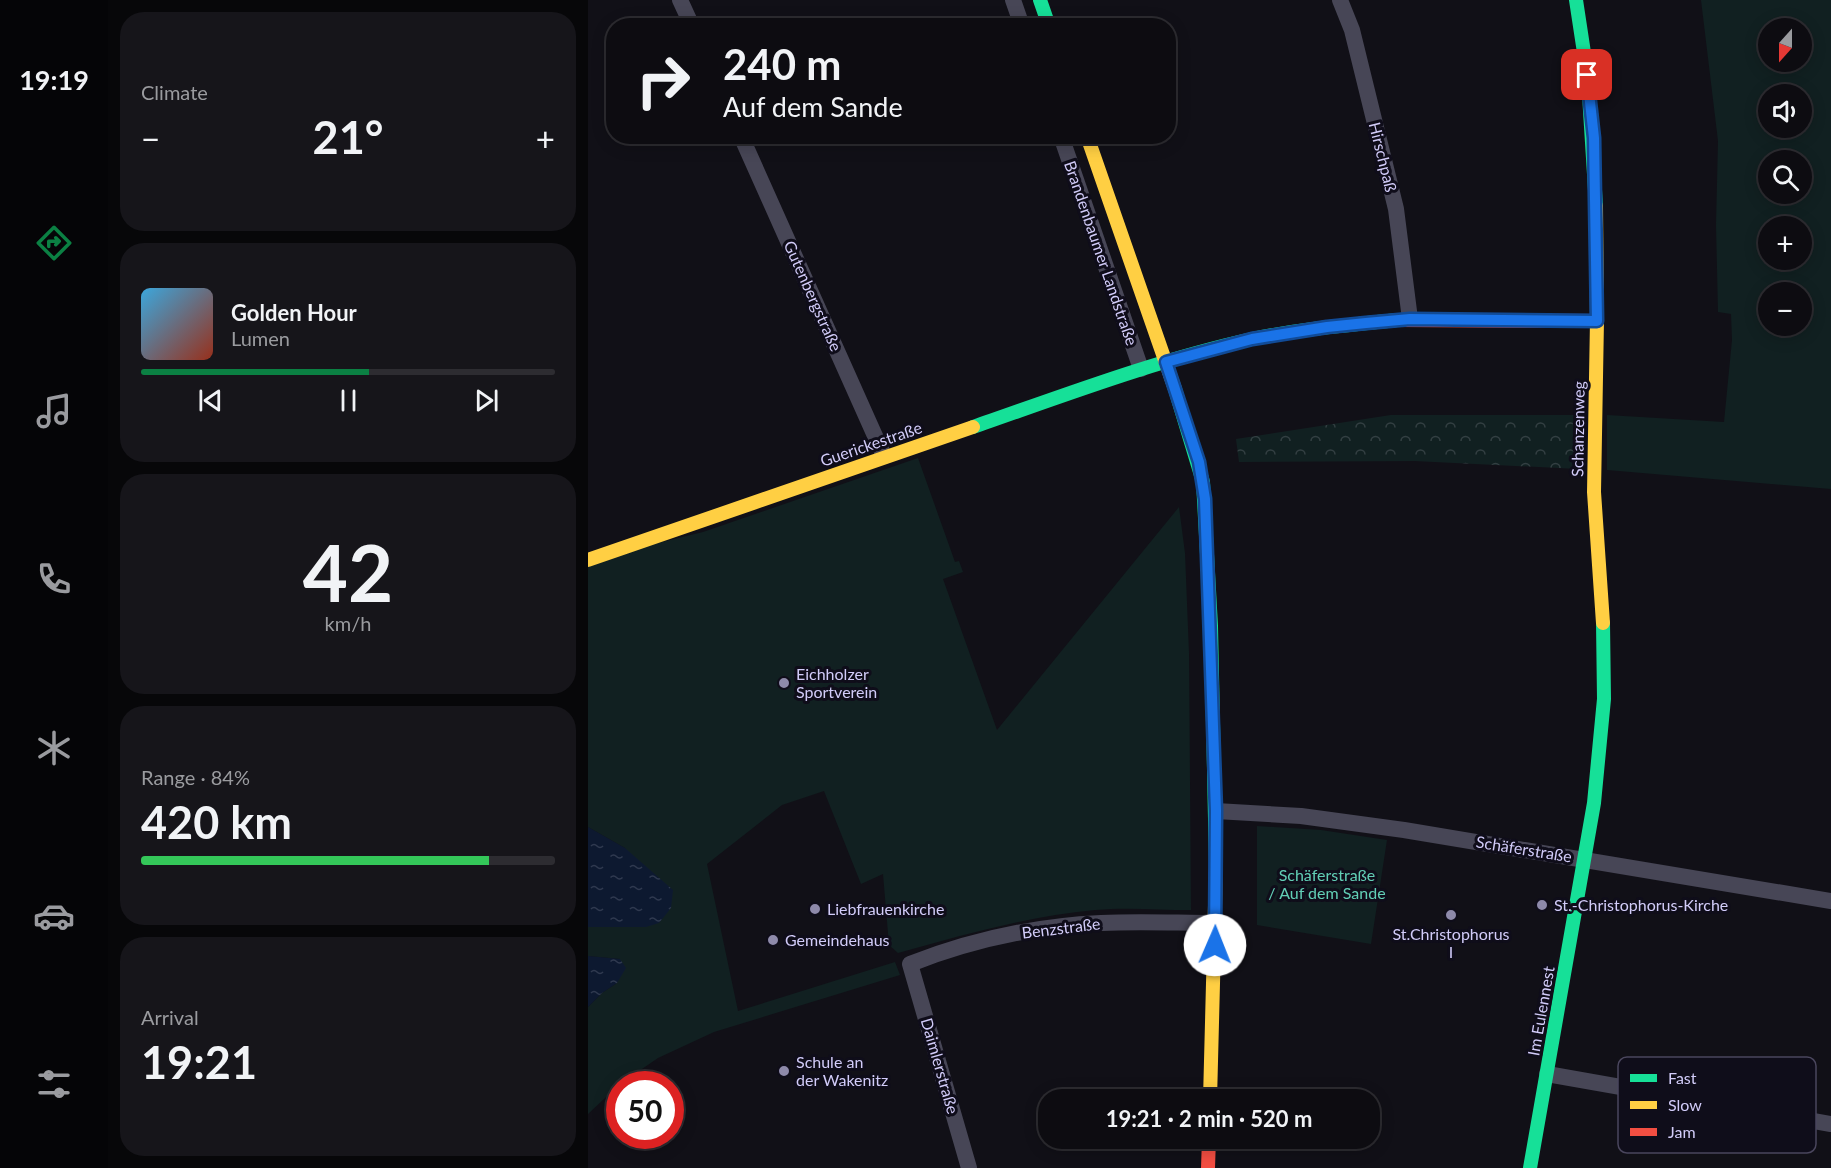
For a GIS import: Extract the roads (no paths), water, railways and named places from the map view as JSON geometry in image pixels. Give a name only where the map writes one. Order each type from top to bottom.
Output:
[{"type":"street","points":[[681,0],[689,18]]},
{"type":"street","points":[[1013,0],[1019,18]]},
{"type":"street","points":[[1040,0],[1046,18]]},
{"type":"street","name":"Hirschpaß","points":[[1340,0],[1346,20],[1352,30],[1396,209],[1410,319]]},
{"type":"street","name":"Schanzenweg","points":[[1576,0],[1594,138],[1597,321],[1594,493],[1596,558],[1604,638],[1601,753],[1584,859]]},
{"type":"street","name":"Gutenbergstraße","points":[[745,144],[884,456]]},
{"type":"street","name":"Brandenbaumer Landstraße","points":[[1063,144],[1141,369]]},
{"type":"street","name":"Brandenbaumer Landstraße","points":[[1090,144],[1199,462],[1205,499],[1216,811],[1216,923],[1210,1089]]},
{"type":"street","name":"Guerickestraße","points":[[588,560],[1141,369],[1252,339],[1327,327],[1410,319],[1597,321]]},
{"type":"street","name":"Schäferstraße","points":[[1216,811],[1252,812],[1347,822],[1831,901]]},
{"type":"street","name":"Im Eulennest","points":[[1530,1168],[1584,859]]},
{"type":"street","name":"Benzstraße","points":[[910,964],[944,951],[993,938],[1064,926],[1102,923],[1216,923]]},
{"type":"street","name":"Daimlerstraße","points":[[910,964],[969,1168]]},
{"type":"street","points":[[1546,1074],[1618,1087]]},
{"type":"street","points":[[1816,1121],[1831,1124]]},
{"type":"street","points":[[1208,1168],[1209,1149]]},
{"type":"water","points":[[588,827],[625,848],[673,890],[671,908],[659,923],[646,927],[588,927]]},
{"type":"water","points":[[588,956],[620,959],[626,968],[617,983],[602,993],[588,1007]]},
{"type":"place","name":"Eichholzer Sportverein","points":[[784,683]]},
{"type":"place","name":"St.-Christophorus-Kirche","points":[[1542,905]]},
{"type":"place","name":"Liebfrauenkirche","points":[[815,909]]},
{"type":"place","name":"St.Christophorus I","points":[[1451,915]]},
{"type":"place","name":"Gemeindehaus","points":[[773,940]]},
{"type":"place","name":"Schule an der Wakenitz","points":[[784,1071]]},
{"type":"park label","name":"Schäferstraße / Auf dem Sande","points":[[1327,884]]}]
